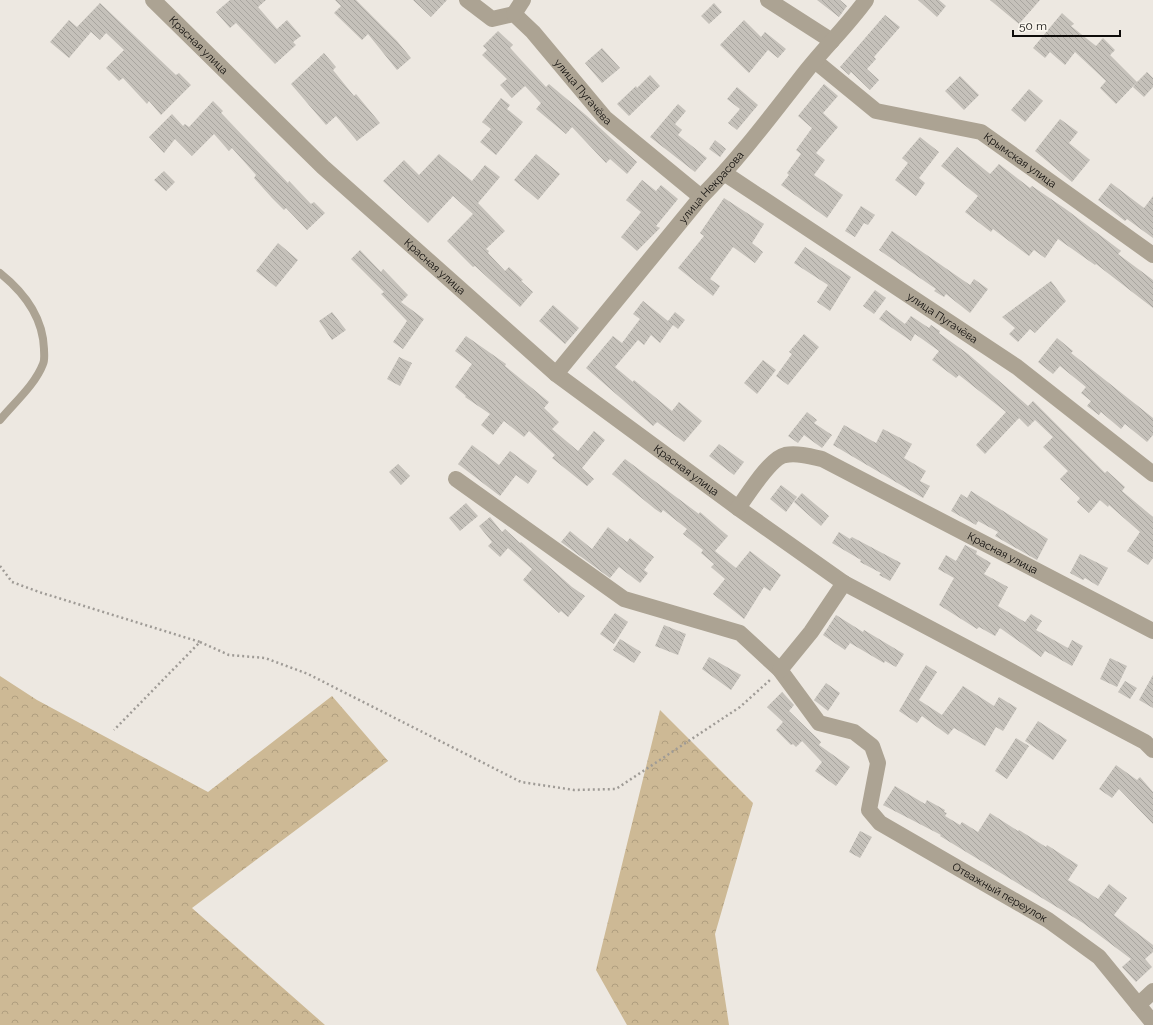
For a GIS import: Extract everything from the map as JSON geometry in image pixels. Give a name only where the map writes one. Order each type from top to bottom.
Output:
[{"type":"street","name":"Красная улица","points":[[153,0],[323,168],[556,374],[738,508],[844,583],[1150,741]]},
{"type":"street","points":[[466,0],[492,19],[514,14],[523,0]]},
{"type":"street","points":[[768,0],[832,41]]},
{"type":"street","name":"улица Некрасова","points":[[556,374],[701,197],[724,173],[815,61],[850,22],[866,0]]},
{"type":"street","name":"улица Пугачёва","points":[[514,14],[533,32],[605,118],[701,197]]},
{"type":"street","name":"Крымская улица","points":[[815,61],[876,111],[981,132],[1153,255]]},
{"type":"street","name":"улица Пугачёва","points":[[724,173],[1017,367],[1153,474]]},
{"type":"street","name":"Красная улица","points":[[738,508],[770,465],[783,456],[799,454],[822,459],[1153,631]]},
{"type":"street","points":[[456,479],[624,599],[740,632],[780,670],[811,632],[844,583]]},
{"type":"street","name":"Отважный переулок","points":[[780,670],[819,723],[854,732],[872,746],[878,763],[869,810],[880,824],[1048,920],[1099,957],[1153,1023]]},
{"type":"street","points":[[1138,1006],[1153,991]]},
{"type":"lane","points":[[0,273],[10,281],[36,314],[43,334],[44,363],[33,380],[0,420]]},
{"type":"path","points":[[0,566],[12,582],[26,587],[200,642],[229,655],[265,658],[308,674],[521,782],[574,790],[616,789],[740,707],[780,670]]},
{"type":"path","points":[[114,730],[200,642]]},
{"type":"green space","points":[[0,676],[37,700],[208,792],[332,696],[388,761],[192,908],[325,1025],[0,1025]]},
{"type":"green space","points":[[660,710],[753,803],[715,934],[729,1025],[627,1025],[596,970]]},
{"type":"building","points":[[230,0],[266,0],[258,7],[277,29],[287,20],[301,36],[293,42],[296,45],[275,64],[236,23],[230,28],[216,12]]},
{"type":"building","points":[[335,0],[356,0],[397,41],[411,58],[397,70],[368,34],[362,40],[334,13],[341,6]]},
{"type":"building","points":[[413,0],[447,0],[431,17]]},
{"type":"building","points":[[817,0],[840,0],[847,6],[839,17]]},
{"type":"building","points":[[918,0],[939,0],[946,6],[937,17]]},
{"type":"building","points":[[990,0],[1040,0],[1019,24]]},
{"type":"building","points":[[100,3],[176,75],[179,73],[191,85],[161,115],[149,101],[147,104],[123,78],[119,81],[106,68],[124,50],[106,33],[100,40],[91,32],[69,58],[50,42],[69,20],[77,27]]},
{"type":"building","points":[[714,3],[722,12],[709,24],[701,16]]},
{"type":"building","points":[[1062,13],[1074,24],[1071,26],[1096,46],[1103,38],[1115,50],[1110,55],[1137,82],[1116,104],[1100,88],[1106,81],[1075,52],[1065,65],[1050,52],[1045,58],[1033,48]]},
{"type":"building","points":[[885,15],[900,27],[874,57],[876,59],[867,69],[879,80],[870,90],[851,72],[849,75],[840,67]]},
{"type":"building","points":[[744,20],[761,37],[765,32],[786,49],[778,58],[768,50],[749,73],[720,45]]},
{"type":"building","points":[[498,31],[513,45],[510,48],[546,87],[549,84],[587,116],[637,162],[627,174],[610,159],[606,163],[572,127],[566,134],[536,109],[541,103],[525,86],[512,98],[500,85],[507,79],[482,55],[487,50],[483,46]]},
{"type":"building","points":[[602,48],[620,68],[602,83],[585,63]]},
{"type":"building","points":[[324,53],[336,67],[333,70],[354,96],[356,94],[380,123],[357,141],[336,116],[326,125],[291,84]]},
{"type":"building","points":[[1147,72],[1153,78],[1153,87],[1144,97],[1133,87]]},
{"type":"building","points":[[650,75],[660,86],[629,116],[617,104]]},
{"type":"building","points":[[960,76],[979,95],[964,110],[945,91]]},
{"type":"building","points":[[824,84],[838,96],[823,113],[838,127],[816,153],[825,160],[814,175],[843,195],[827,218],[781,185],[789,175],[787,173],[801,154],[796,150],[812,128],[798,116]]},
{"type":"building","points":[[737,87],[758,105],[737,130],[728,123],[740,109],[727,99]]},
{"type":"building","points":[[1029,89],[1043,101],[1025,122],[1011,110]]},
{"type":"building","points":[[501,98],[510,105],[507,109],[523,122],[496,155],[480,142],[491,129],[482,122]]},
{"type":"building","points":[[213,101],[223,111],[221,113],[288,183],[289,181],[311,204],[314,202],[325,213],[307,230],[286,208],[284,210],[272,198],[254,178],[256,175],[232,148],[229,151],[214,134],[192,156],[175,139],[164,153],[149,137],[172,114],[183,126],[185,124],[189,127]]},
{"type":"building","points":[[678,104],[686,111],[675,124],[682,130],[678,135],[707,158],[695,172],[650,137]]},
{"type":"building","points":[[1060,119],[1078,132],[1069,143],[1090,160],[1072,182],[1035,151]]},
{"type":"building","points":[[920,137],[939,152],[919,178],[925,183],[916,196],[895,180],[908,163],[902,158]]},
{"type":"building","points":[[715,140],[726,149],[720,157],[709,149]]},
{"type":"building","points":[[957,147],[990,174],[999,164],[1030,188],[1032,186],[1067,210],[1121,251],[1118,254],[1153,280],[1153,308],[1096,264],[1095,265],[1058,239],[1045,258],[1034,250],[1029,256],[993,229],[991,232],[965,212],[978,196],[941,166]]},
{"type":"building","points":[[439,154],[472,181],[485,165],[500,177],[478,203],[505,231],[486,249],[489,251],[488,253],[505,271],[509,267],[533,292],[520,307],[475,266],[473,267],[447,241],[473,214],[453,196],[428,223],[383,181],[404,160],[419,175]]},
{"type":"building","points":[[536,154],[560,174],[538,200],[514,180]]},
{"type":"building","points":[[164,171],[175,182],[166,191],[154,180]]},
{"type":"building","points":[[642,180],[656,191],[661,185],[678,199],[656,226],[660,228],[637,251],[621,237],[641,212],[626,200]]},
{"type":"building","points":[[1111,183],[1144,208],[1153,196],[1153,238],[1127,219],[1125,221],[1098,200]]},
{"type":"building","points":[[724,198],[764,224],[752,243],[763,252],[755,263],[733,247],[710,279],[720,286],[713,296],[678,268],[704,236],[700,233]]},
{"type":"building","points":[[861,206],[875,215],[868,225],[864,223],[855,237],[845,231]]},
{"type":"building","points":[[892,231],[970,285],[974,279],[988,289],[970,313],[946,294],[944,297],[934,291],[936,289],[879,250]]},
{"type":"building","points":[[278,243],[298,260],[276,287],[256,271]]},
{"type":"building","points":[[805,247],[851,277],[830,311],[817,302],[828,285],[794,263]]},
{"type":"building","points":[[360,250],[381,272],[383,269],[408,295],[401,302],[424,319],[403,349],[393,342],[407,321],[381,294],[384,292],[351,259]]},
{"type":"building","points":[[1051,281],[1066,301],[1035,333],[1030,329],[1018,342],[1009,334],[1015,328],[1002,317]]},
{"type":"building","points":[[875,290],[886,298],[874,314],[863,306]]},
{"type":"building","points":[[643,301],[668,321],[675,312],[685,320],[678,329],[673,325],[660,343],[651,335],[644,345],[638,340],[615,367],[633,382],[634,380],[672,411],[679,402],[702,421],[684,442],[657,422],[653,426],[586,368],[613,336],[622,343],[640,319],[633,314]]},
{"type":"building","points":[[553,305],[579,328],[565,344],[539,321]]},
{"type":"building","points":[[886,310],[905,324],[911,316],[929,328],[931,325],[940,331],[939,333],[968,354],[1028,406],[1033,401],[1105,473],[1107,471],[1125,487],[1122,491],[1153,517],[1153,558],[1148,565],[1127,551],[1140,532],[1109,505],[1108,507],[1100,500],[1089,513],[1077,502],[1080,498],[1060,479],[1068,471],[1043,447],[1053,437],[1035,420],[1028,427],[1019,418],[985,454],[976,445],[1006,412],[959,375],[956,378],[932,360],[939,351],[915,334],[911,341],[879,319]]},
{"type":"building","points":[[332,312],[346,330],[332,340],[319,321]]},
{"type":"building","points":[[804,334],[819,347],[788,385],[776,376],[792,354],[789,352]]},
{"type":"building","points":[[466,336],[506,364],[505,366],[549,402],[544,408],[559,422],[552,429],[578,451],[594,431],[605,440],[582,468],[594,479],[587,486],[552,458],[555,455],[529,431],[524,437],[504,421],[493,435],[481,425],[490,414],[465,397],[466,396],[455,387],[472,364],[455,351]]},
{"type":"building","points":[[1057,338],[1073,351],[1071,353],[1153,418],[1153,435],[1147,442],[1125,424],[1121,429],[1101,412],[1099,415],[1087,406],[1091,401],[1081,393],[1086,387],[1060,366],[1053,374],[1038,362]]},
{"type":"building","points":[[399,357],[412,363],[400,386],[387,379]]},
{"type":"building","points":[[763,360],[776,370],[757,394],[744,383]]},
{"type":"building","points":[[807,412],[817,420],[814,423],[832,435],[822,448],[804,435],[798,443],[788,436]]},
{"type":"building","points":[[844,425],[876,443],[883,429],[912,444],[904,458],[926,471],[920,481],[930,486],[923,498],[833,445]]},
{"type":"building","points":[[719,444],[744,462],[734,475],[709,456]]},
{"type":"building","points":[[472,445],[499,465],[510,451],[537,471],[528,484],[516,475],[500,496],[458,464]]},
{"type":"building","points":[[625,459],[699,514],[700,512],[728,536],[715,551],[736,568],[750,551],[781,575],[770,591],[764,587],[744,619],[713,594],[725,579],[711,567],[714,564],[701,553],[703,550],[683,534],[687,529],[663,510],[661,513],[655,509],[612,474]]},
{"type":"building","points":[[398,464],[410,476],[401,485],[389,472]]},
{"type":"building","points":[[781,485],[797,497],[786,512],[770,499]]},
{"type":"building","points":[[971,491],[1048,539],[1037,560],[995,536],[998,532],[978,521],[976,525],[951,511],[961,494],[967,498]]},
{"type":"building","points":[[802,493],[829,516],[821,526],[794,502]]},
{"type":"building","points":[[466,503],[478,516],[460,531],[449,518]]},
{"type":"building","points":[[490,517],[502,532],[505,529],[572,587],[585,596],[568,617],[561,611],[559,613],[523,580],[532,569],[508,548],[500,557],[488,546],[492,542],[479,526]]},
{"type":"building","points":[[608,527],[627,542],[630,538],[654,557],[644,570],[648,573],[640,583],[619,567],[610,578],[561,542],[570,531],[592,549]]},
{"type":"building","points":[[839,532],[850,539],[852,537],[901,563],[890,581],[879,575],[881,573],[860,562],[861,560],[832,543]]},
{"type":"building","points":[[965,545],[977,551],[976,554],[991,563],[984,574],[1008,587],[998,606],[1025,622],[1031,614],[1042,621],[1036,630],[1068,648],[1072,640],[1083,646],[1072,666],[1045,651],[1041,657],[1000,628],[995,636],[979,627],[977,629],[939,605],[954,578],[938,569],[946,555],[956,561]]},
{"type":"building","points":[[1080,554],[1108,568],[1098,586],[1085,578],[1083,580],[1070,573]]},
{"type":"building","points":[[615,613],[628,622],[614,644],[600,634]]},
{"type":"building","points":[[836,615],[863,632],[864,630],[904,654],[896,667],[885,661],[884,663],[850,643],[845,650],[823,635]]},
{"type":"building","points":[[664,625],[686,634],[678,655],[655,646]]},
{"type":"building","points":[[620,639],[641,652],[634,663],[613,650]]},
{"type":"building","points":[[709,657],[741,675],[731,690],[702,669]]},
{"type":"building","points":[[1110,658],[1127,666],[1117,687],[1100,679]]},
{"type":"building","points":[[926,665],[937,672],[919,700],[942,715],[963,686],[994,706],[999,697],[1017,708],[1003,731],[996,727],[985,746],[954,728],[948,735],[922,716],[917,723],[899,711]]},
{"type":"building","points":[[1153,675],[1153,708],[1139,700]]},
{"type":"building","points":[[1125,681],[1137,688],[1130,699],[1118,692]]},
{"type":"building","points":[[826,683],[840,693],[828,711],[814,700]]},
{"type":"building","points":[[782,692],[794,705],[789,711],[821,742],[819,745],[850,767],[836,786],[815,771],[822,762],[802,741],[796,747],[793,744],[791,745],[776,730],[783,722],[767,707]]},
{"type":"building","points":[[1038,721],[1067,740],[1053,760],[1025,741]]},
{"type":"building","points":[[1016,738],[1029,746],[1007,779],[995,771]]},
{"type":"building","points":[[1116,765],[1137,780],[1140,777],[1153,792],[1153,824],[1119,789],[1112,798],[1099,789]]},
{"type":"building","points":[[895,786],[925,804],[927,800],[945,810],[944,812],[947,813],[945,816],[960,825],[962,822],[978,832],[990,813],[1046,847],[1047,845],[1078,865],[1068,880],[1098,899],[1109,884],[1127,898],[1114,915],[1153,945],[1153,952],[1145,959],[1152,967],[1136,982],[1122,967],[1131,959],[1083,923],[940,836],[941,835],[883,805]]},
{"type":"building","points":[[860,831],[872,837],[860,858],[849,852]]}]
